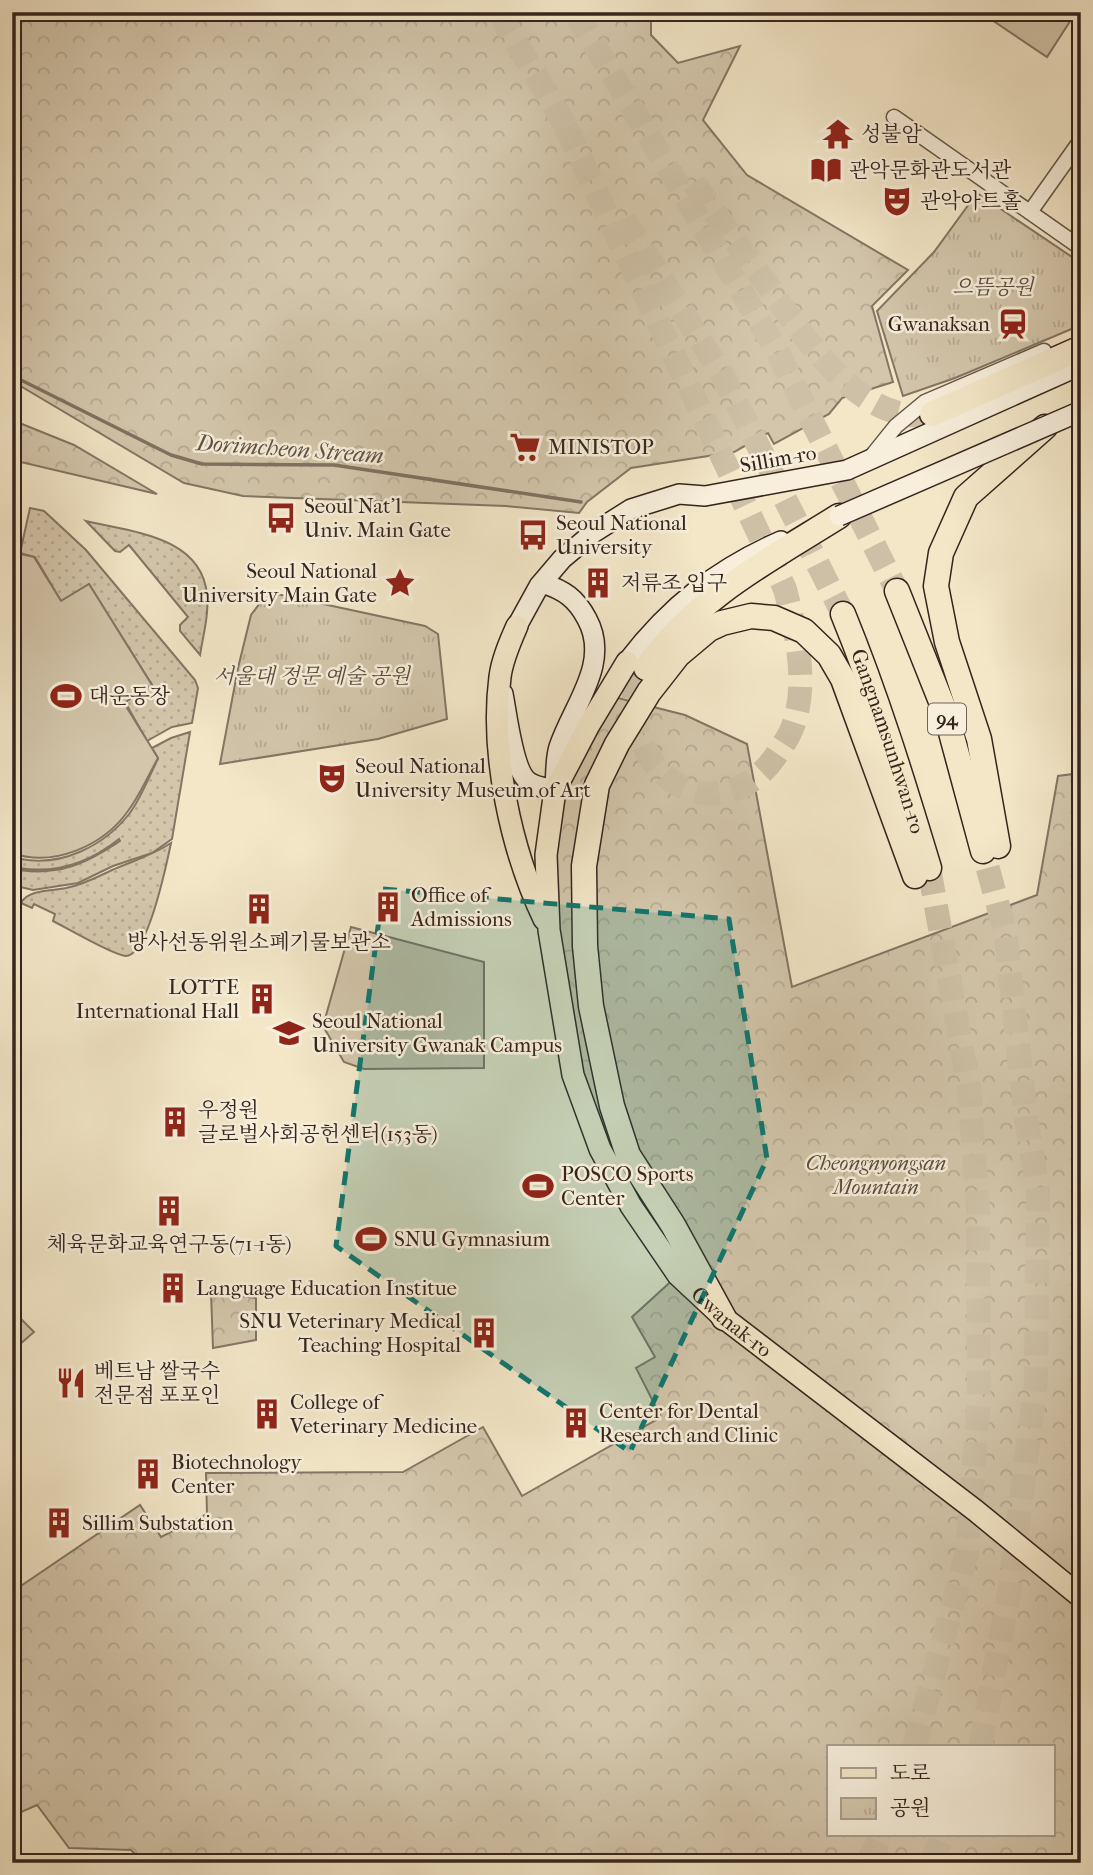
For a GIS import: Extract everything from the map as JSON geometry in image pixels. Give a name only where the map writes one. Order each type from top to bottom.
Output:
[{"type":"highway","points":[[933,414],[1081,348]]},
{"type":"highway","name":"94","points":[[897,591],[946,714],[990,848],[979,739],[947,642],[936,586],[941,553],[966,497],[1047,425]]},
{"type":"highway","points":[[636,665],[723,589],[839,516]]},
{"type":"highway","name":"Gangnamsunhwan-ro","points":[[724,1318],[673,1225],[628,1155],[612,1106],[591,1006],[585,946],[584,866],[597,785],[617,744],[649,692],[678,655],[709,629],[722,623],[751,616],[774,618],[804,631],[829,655],[843,679],[922,872],[888,733],[843,614]]},
{"type":"main road","name":"Sillim-ro","points":[[517,626],[542,583],[562,559],[593,533],[631,509],[679,494],[705,496],[846,470],[1081,365]]},
{"type":"main road","points":[[839,516],[1081,411]]},
{"type":"main road","points":[[500,676],[521,773],[530,782],[555,790],[558,749],[591,674],[596,645],[589,622],[580,607],[562,589],[542,583]]},
{"type":"main road","name":"Gwanak-ro","points":[[517,626],[500,676],[497,747],[506,801],[528,886],[549,930]]},
{"type":"main road","name":"Gwanak-ro","points":[[636,665],[589,724],[555,790],[546,855],[549,930],[573,1075],[600,1149],[631,1206],[678,1275],[724,1318],[976,1511],[1081,1597]]},
{"type":"street","points":[[894,117],[1081,248]]},
{"type":"street","points":[[1030,212],[1081,140]]},
{"type":"street","points":[[869,459],[896,426],[925,402],[1081,336]]},
{"type":"highlighted area","points":[[383,889],[729,919],[767,1159],[630,1452],[336,1246]]},
{"type":"green space","points":[[12,12],[651,12],[651,35],[678,63],[740,46],[703,120],[747,175],[908,270],[872,306],[893,382],[842,398],[829,414],[774,444],[768,433],[734,452],[631,468],[587,502],[579,513],[506,506],[243,496],[184,483],[12,381]]},
{"type":"green space","points":[[980,12],[1076,12],[1047,57]]},
{"type":"green space","name":"으뜸공원","points":[[977,193],[1081,263],[1081,325],[955,378],[903,396],[877,311],[934,252]]},
{"type":"green space","points":[[12,420],[74,445],[157,494],[12,460]]},
{"type":"green space","points":[[30,508],[44,511],[86,550],[195,680],[198,688],[192,723],[172,727],[147,741],[125,702],[152,685],[89,584],[61,601],[35,557],[20,553]]},
{"type":"green space","points":[[86,521],[162,540],[192,560],[202,575],[207,595],[200,655],[180,631],[180,625],[188,617],[129,545],[120,552],[115,551]]},
{"type":"green space","name":"대운동장","points":[[12,552],[34,557],[61,601],[89,584],[152,685],[124,703],[158,758],[136,799],[118,823],[92,843],[61,855],[44,858],[12,853]]},
{"type":"green space","name":"서울대 정문 예술 공원","points":[[277,594],[425,626],[438,634],[447,719],[378,739],[220,764],[251,615],[263,599]]},
{"type":"green space","name":"Cheongnyongsan Mountain","points":[[606,695],[685,715],[747,744],[792,987],[1037,895],[1058,776],[1081,773],[1081,1863],[144,1863],[131,1850],[69,1848],[37,1805],[12,1816],[12,1592],[140,1505],[161,1537],[207,1514],[206,1473],[403,1472],[483,1427],[522,1496],[661,1417],[636,1368],[655,1357],[632,1317],[678,1275],[600,1149],[549,930],[550,820]]},
{"type":"green space","points":[[190,732],[172,839],[152,853],[113,866],[78,883],[33,890],[16,886],[18,870],[59,870],[84,862],[95,856],[120,841],[119,839],[96,855],[72,865],[46,869],[19,868],[21,859],[36,861],[66,857],[81,852],[107,836],[129,814],[140,797],[158,758],[152,748]]},
{"type":"green space","points":[[171,843],[149,925],[134,952],[126,956],[101,947],[53,921],[55,914],[34,904],[32,908],[21,903],[24,898],[35,893],[84,883]]},
{"type":"green space","points":[[351,927],[484,962],[484,1068],[364,1069],[344,1062],[323,1026]]},
{"type":"green space","points":[[211,1292],[256,1298],[256,1340],[213,1348]]},
{"type":"green space","points":[[12,1310],[34,1332],[12,1351]]},
{"type":"waterway","name":"Dorimcheon Stream","points":[[12,379],[23,381],[171,455],[202,464],[334,465],[581,502]]},
{"type":"tunnel","points":[[498,12],[573,138]]},
{"type":"tunnel","points":[[575,12],[777,351],[897,591]]},
{"type":"tunnel","points":[[565,126],[785,589],[800,668],[799,700],[793,726],[763,772],[746,784],[709,794],[691,790],[673,782],[658,768],[638,733],[633,715],[633,698],[646,668]]},
{"type":"tunnel","points":[[694,183],[795,324],[834,371],[856,391],[880,406],[906,415],[932,414]]},
{"type":"tunnel","points":[[624,219],[723,376],[843,614]]},
{"type":"tunnel","points":[[980,1745],[1010,1588],[1036,1381],[1038,1192],[1026,1117],[1005,931],[983,851]]},
{"type":"tunnel","points":[[915,1745],[967,1552],[979,1398],[978,1209],[969,1088],[929,868]]},
{"type":"tunnel","points":[[869,1863],[881,1836]]},
{"type":"tunnel","points":[[931,1863],[943,1836]]},
{"type":"place","name":"성불암","points":[[838,134]]},
{"type":"place","name":"관악문화관도서관","points":[[826,170]]},
{"type":"place","name":"관악아트홀","points":[[897,201]]},
{"type":"place","name":"Gwanaksan","points":[[1013,324]]},
{"type":"place","name":"MINISTOP","points":[[525,447]]},
{"type":"place","name":"Seoul Nat'l Univ. Main Gate","points":[[281,518]]},
{"type":"place","name":"Seoul National University","points":[[533,535]]},
{"type":"place","name":"Seoul National University Main Gate","points":[[400,583]]},
{"type":"place","name":"저류조 입구","points":[[598,583]]},
{"type":"place","name":"대운동장","points":[[66,696]]},
{"type":"place","name":"Seoul National University Museum of Art","points":[[332,778]]},
{"type":"place","name":"Office of Admissions","points":[[388,907]]},
{"type":"place","name":"방사선동위원소폐기물보관소","points":[[259,909]]},
{"type":"place","name":"LOTTE International Hall","points":[[262,999]]},
{"type":"place","name":"Seoul National University Gwanak Campus","points":[[289,1033]]},
{"type":"place","name":"우정원 글로벌사회공헌센터(153동)","points":[[175,1122]]},
{"type":"place","name":"POSCO Sports Center","points":[[538,1186]]},
{"type":"place","name":"체육문화교육연구동(71-1동)","points":[[169,1211]]},
{"type":"place","name":"SNU Gymnasium","points":[[371,1239]]},
{"type":"place","name":"Language Education Institue","points":[[173,1288]]},
{"type":"place","name":"SNU Veterinary Medical Teaching Hospital","points":[[484,1333]]},
{"type":"place","name":"베트남 쌀국수 전문점 포포인","points":[[71,1383]]},
{"type":"place","name":"College of Veterinary Medicine","points":[[267,1414]]},
{"type":"place","name":"Center for Dental Research and Clinic","points":[[576,1423]]},
{"type":"place","name":"Biotechnology Center","points":[[148,1474]]},
{"type":"place","name":"Sillim Substation","points":[[59,1523]]}]
